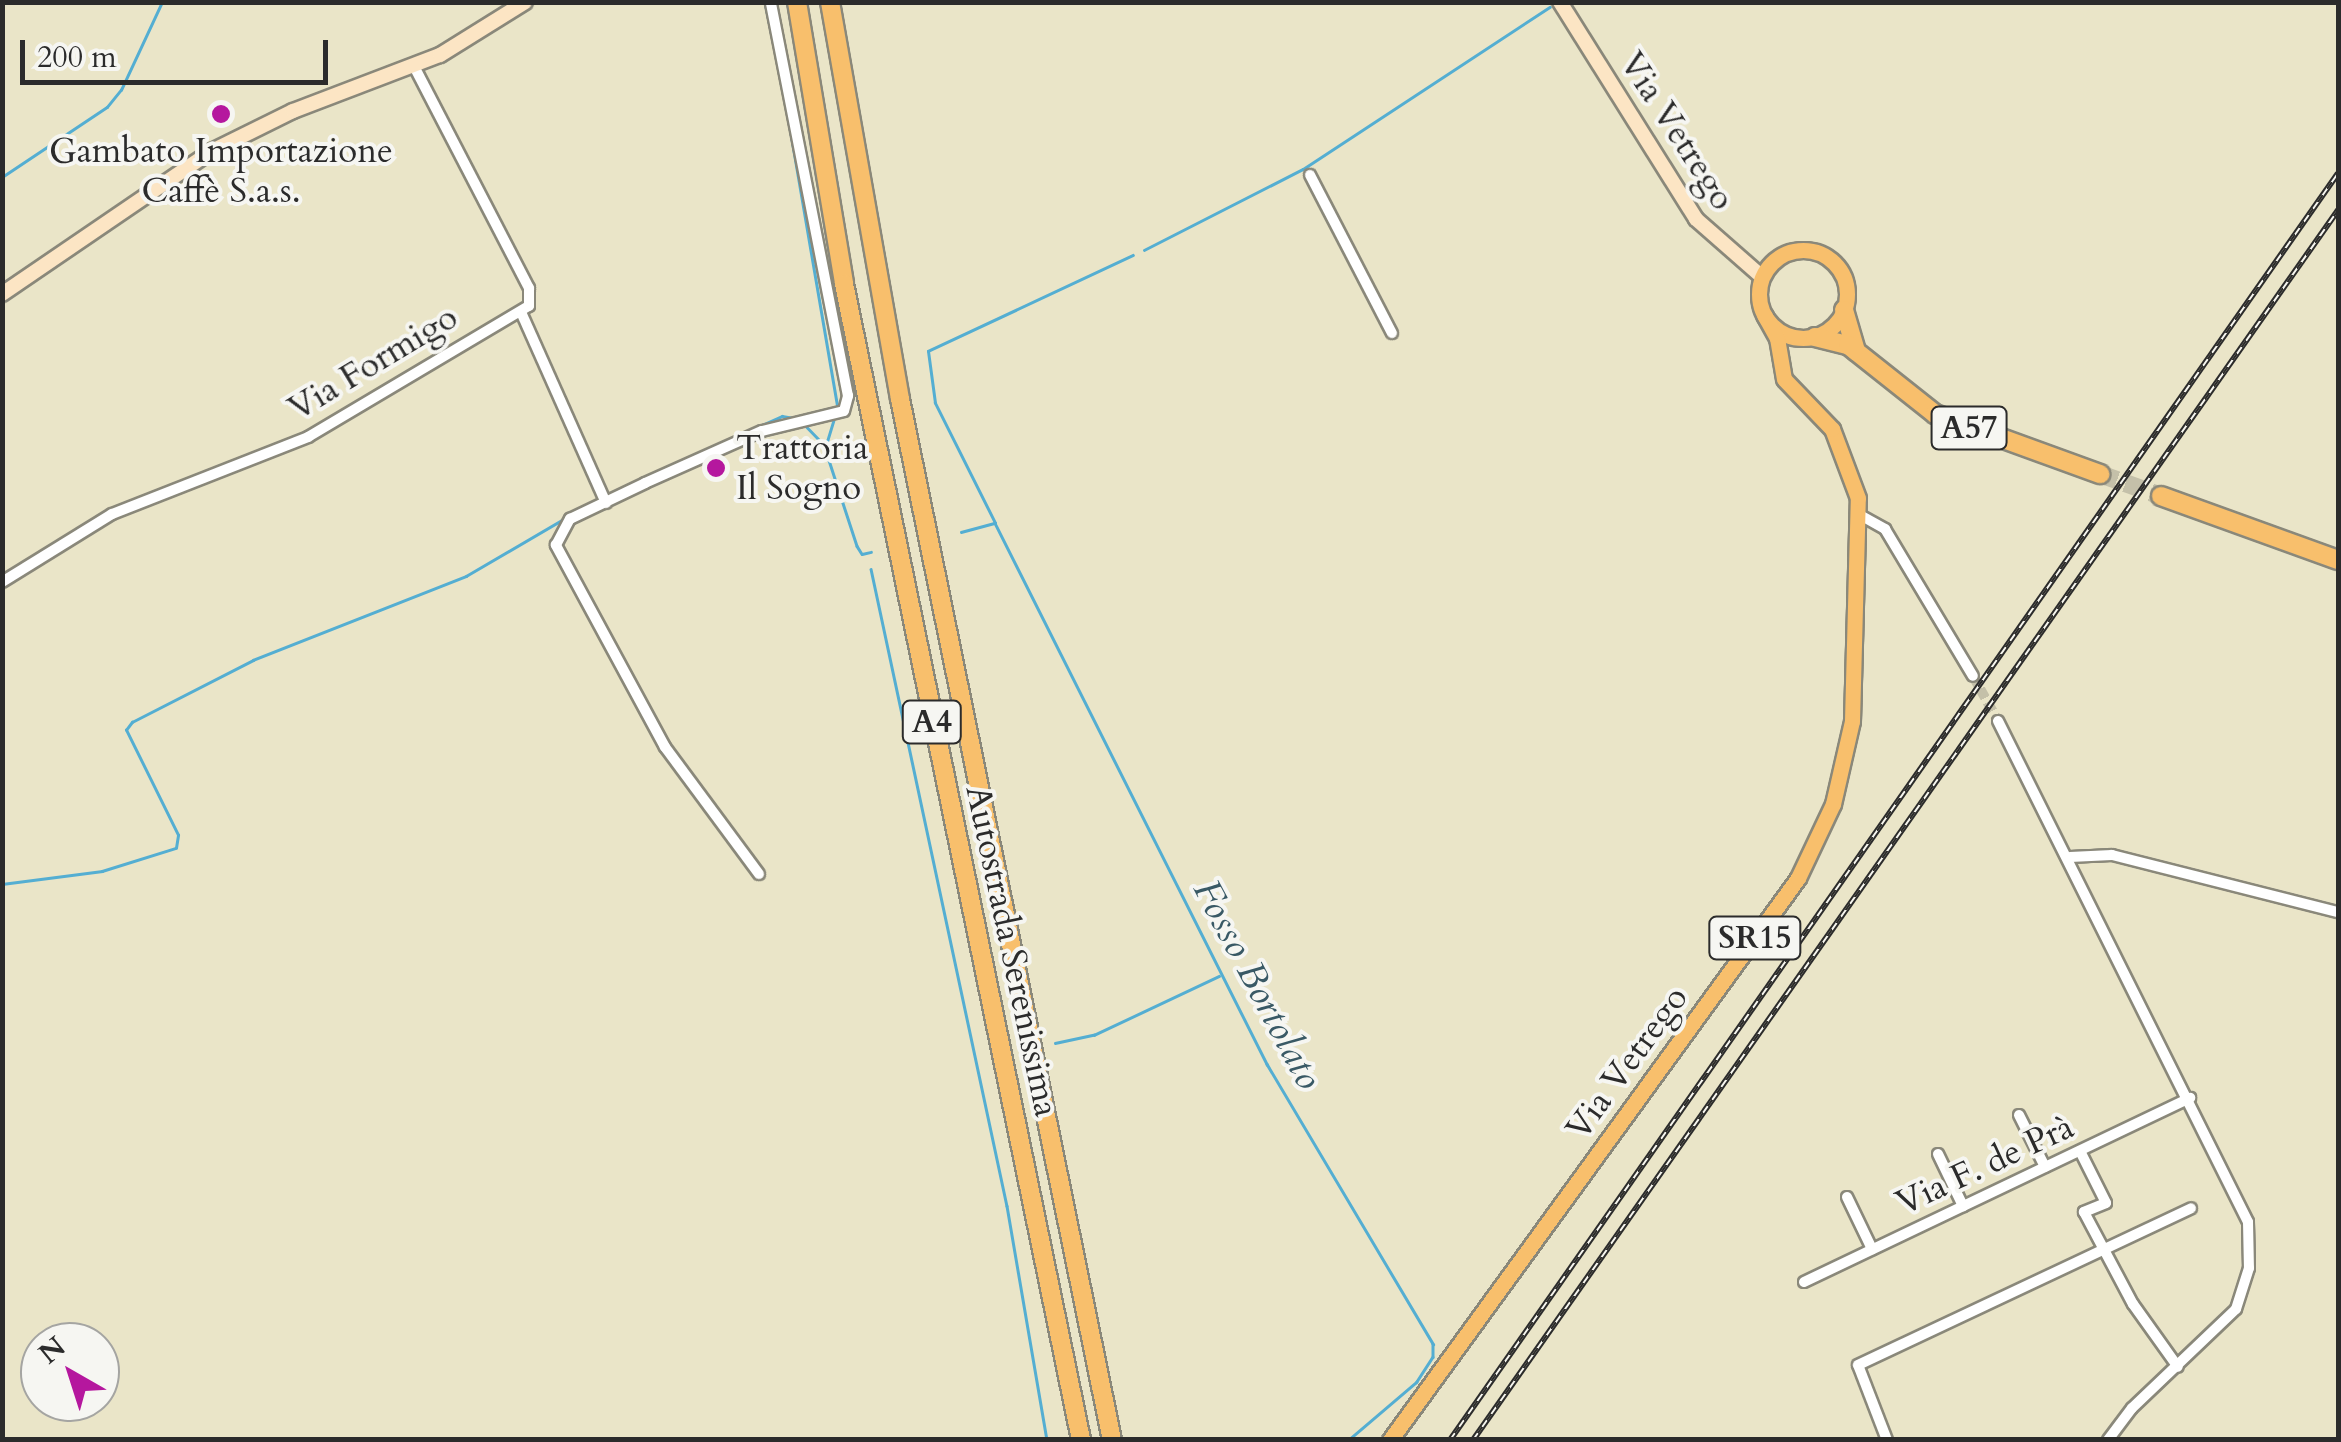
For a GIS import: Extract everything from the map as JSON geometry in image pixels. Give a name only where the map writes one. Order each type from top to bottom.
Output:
[{"type":"highway","name":"Autostrada Serenissima","points":[[797,2],[868,407],[1081,1440]]},
{"type":"highway","name":"Autostrada Serenissima","points":[[830,2],[900,399],[1112,1440]]},
{"type":"highway","points":[[1844,310],[1856,352]]},
{"type":"highway","name":"A57","points":[[1812,337],[1856,352],[1935,414],[2100,474]]},
{"type":"highway","points":[[2162,496],[2338,560]]},
{"type":"main road","points":[[2,294],[212,151],[293,111],[414,66],[480,34],[526,2]]},
{"type":"main road","name":"Via Vetrego","points":[[1390,1440],[1798,878],[1818,840],[1852,721],[1860,515],[1842,448],[1821,416],[1788,387],[1764,316],[1762,276],[1696,219],[1560,2]]},
{"type":"main road","points":[[1762,276],[1784,254],[1815,251],[1845,279],[1844,310],[1790,351],[1782,368]]},
{"type":"main road","points":[[1764,316],[1778,331],[1812,337]]},
{"type":"street","points":[[758,874],[665,747],[559,553],[562,526],[603,498],[762,431],[844,411],[848,396],[771,2]]},
{"type":"street","points":[[414,66],[530,288],[528,306],[521,312],[603,498]]},
{"type":"street","points":[[1310,175],[1392,333]]},
{"type":"street","name":"Via Formigo","points":[[2,582],[112,514],[308,437],[497,320],[521,312]]},
{"type":"street","points":[[1860,515],[1885,529],[1973,676]]},
{"type":"street","points":[[1998,722],[2070,858],[2245,1212],[2249,1263],[2236,1308],[2122,1418],[2108,1440]]},
{"type":"street","points":[[2070,858],[2112,856],[2338,912]]},
{"type":"street","name":"Via F. de Prà","points":[[1804,1282],[2190,1098]]},
{"type":"street","points":[[2018,1115],[2045,1167]]},
{"type":"street","points":[[2080,1151],[2106,1203],[2084,1212],[2178,1367]]},
{"type":"street","points":[[1938,1154],[1963,1206]]},
{"type":"street","points":[[1846,1197],[1872,1249]]},
{"type":"street","points":[[1886,1440],[1858,1365],[2191,1208]]},
{"type":"waterway","points":[[2,177],[107,107],[121,90],[162,2]]},
{"type":"waterway","points":[[765,2],[781,79]]},
{"type":"waterway","points":[[1144,250],[1303,169],[1550,7]]},
{"type":"waterway","points":[[788,116],[838,407]]},
{"type":"waterway","points":[[961,532],[995,523],[935,403],[928,351],[1133,255]]},
{"type":"waterway","points":[[720,444],[782,416],[795,418]]},
{"type":"waterway","points":[[825,448],[833,421]]},
{"type":"waterway","points":[[805,425],[824,445],[857,546],[862,554],[871,552]]},
{"type":"waterway","points":[[606,495],[635,482]]},
{"type":"waterway","points":[[2,884],[102,871],[176,848],[178,835],[126,730],[132,722],[253,660],[466,576],[598,499]]},
{"type":"waterway","name":"Fosso Bortolato","points":[[995,523],[1267,1064],[1433,1344],[1433,1357],[1417,1382],[1349,1440]]},
{"type":"waterway","name":"Fosso Bortolato","points":[[871,569],[1007,1206],[1047,1440]]},
{"type":"waterway","points":[[1055,1043],[1094,1035],[1219,976]]},
{"type":"tunnel","points":[[2100,474],[2161,496]]},
{"type":"tunnel","points":[[1973,676],[1998,721]]},
{"type":"railway","points":[[1450,1440],[2338,173]]},
{"type":"railway","points":[[1473,1440],[2338,210]]},
{"type":"place","name":"Gambato Importazione Caffè S.a.s.","points":[[221,114]]},
{"type":"place","name":"Trattoria Il Sogno","points":[[716,468]]}]
